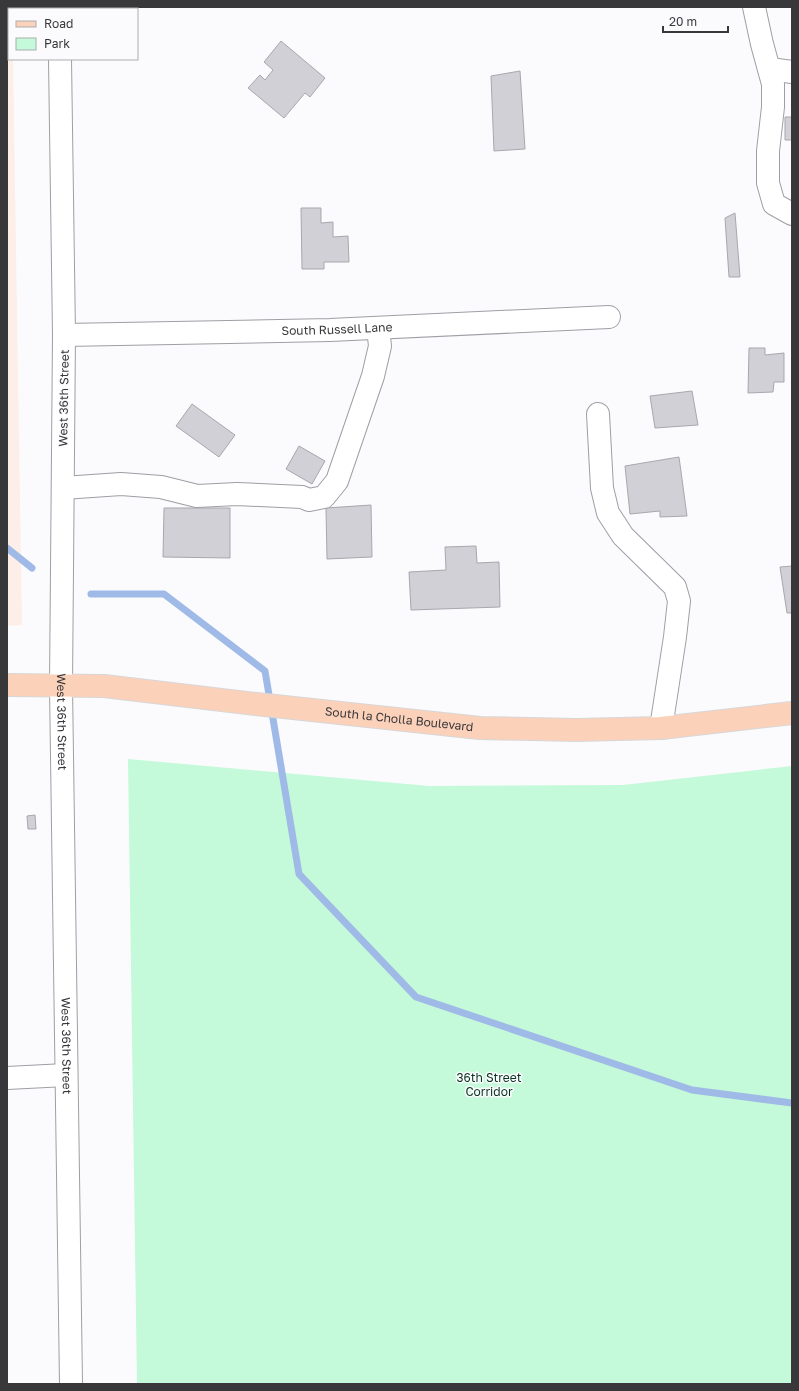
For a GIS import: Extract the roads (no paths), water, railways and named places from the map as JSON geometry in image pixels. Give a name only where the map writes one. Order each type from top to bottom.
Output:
[{"type":"main road","name":"South la Cholla Boulevard","points":[[7,685],[104,686],[480,728],[576,730],[661,728],[762,718],[792,713]]},
{"type":"street","points":[[754,7],[773,84],[773,107],[768,151],[768,183],[774,204],[792,214]]},
{"type":"street","name":"West 36th Street","points":[[60,60],[64,335],[61,686],[71,1384]]},
{"type":"street","points":[[770,69],[792,72]]},
{"type":"street","name":"South Russell Lane","points":[[64,335],[323,331],[609,317]]},
{"type":"street","points":[[63,488],[121,484],[161,486],[197,496],[237,494],[302,497],[309,500],[324,497],[337,481],[373,376],[380,346],[378,328]]},
{"type":"street","points":[[598,414],[602,488],[608,513],[623,536],[675,586],[679,601],[675,638],[661,728]]},
{"type":"street","points":[[7,1078],[66,1075]]},
{"type":"waterway","points":[[7,548],[32,568]]},
{"type":"waterway","points":[[91,594],[164,594],[265,671],[299,874],[416,997],[692,1090],[792,1103]]},
{"type":"park label","name":"36th Street Corridor","points":[[489,1085]]}]
